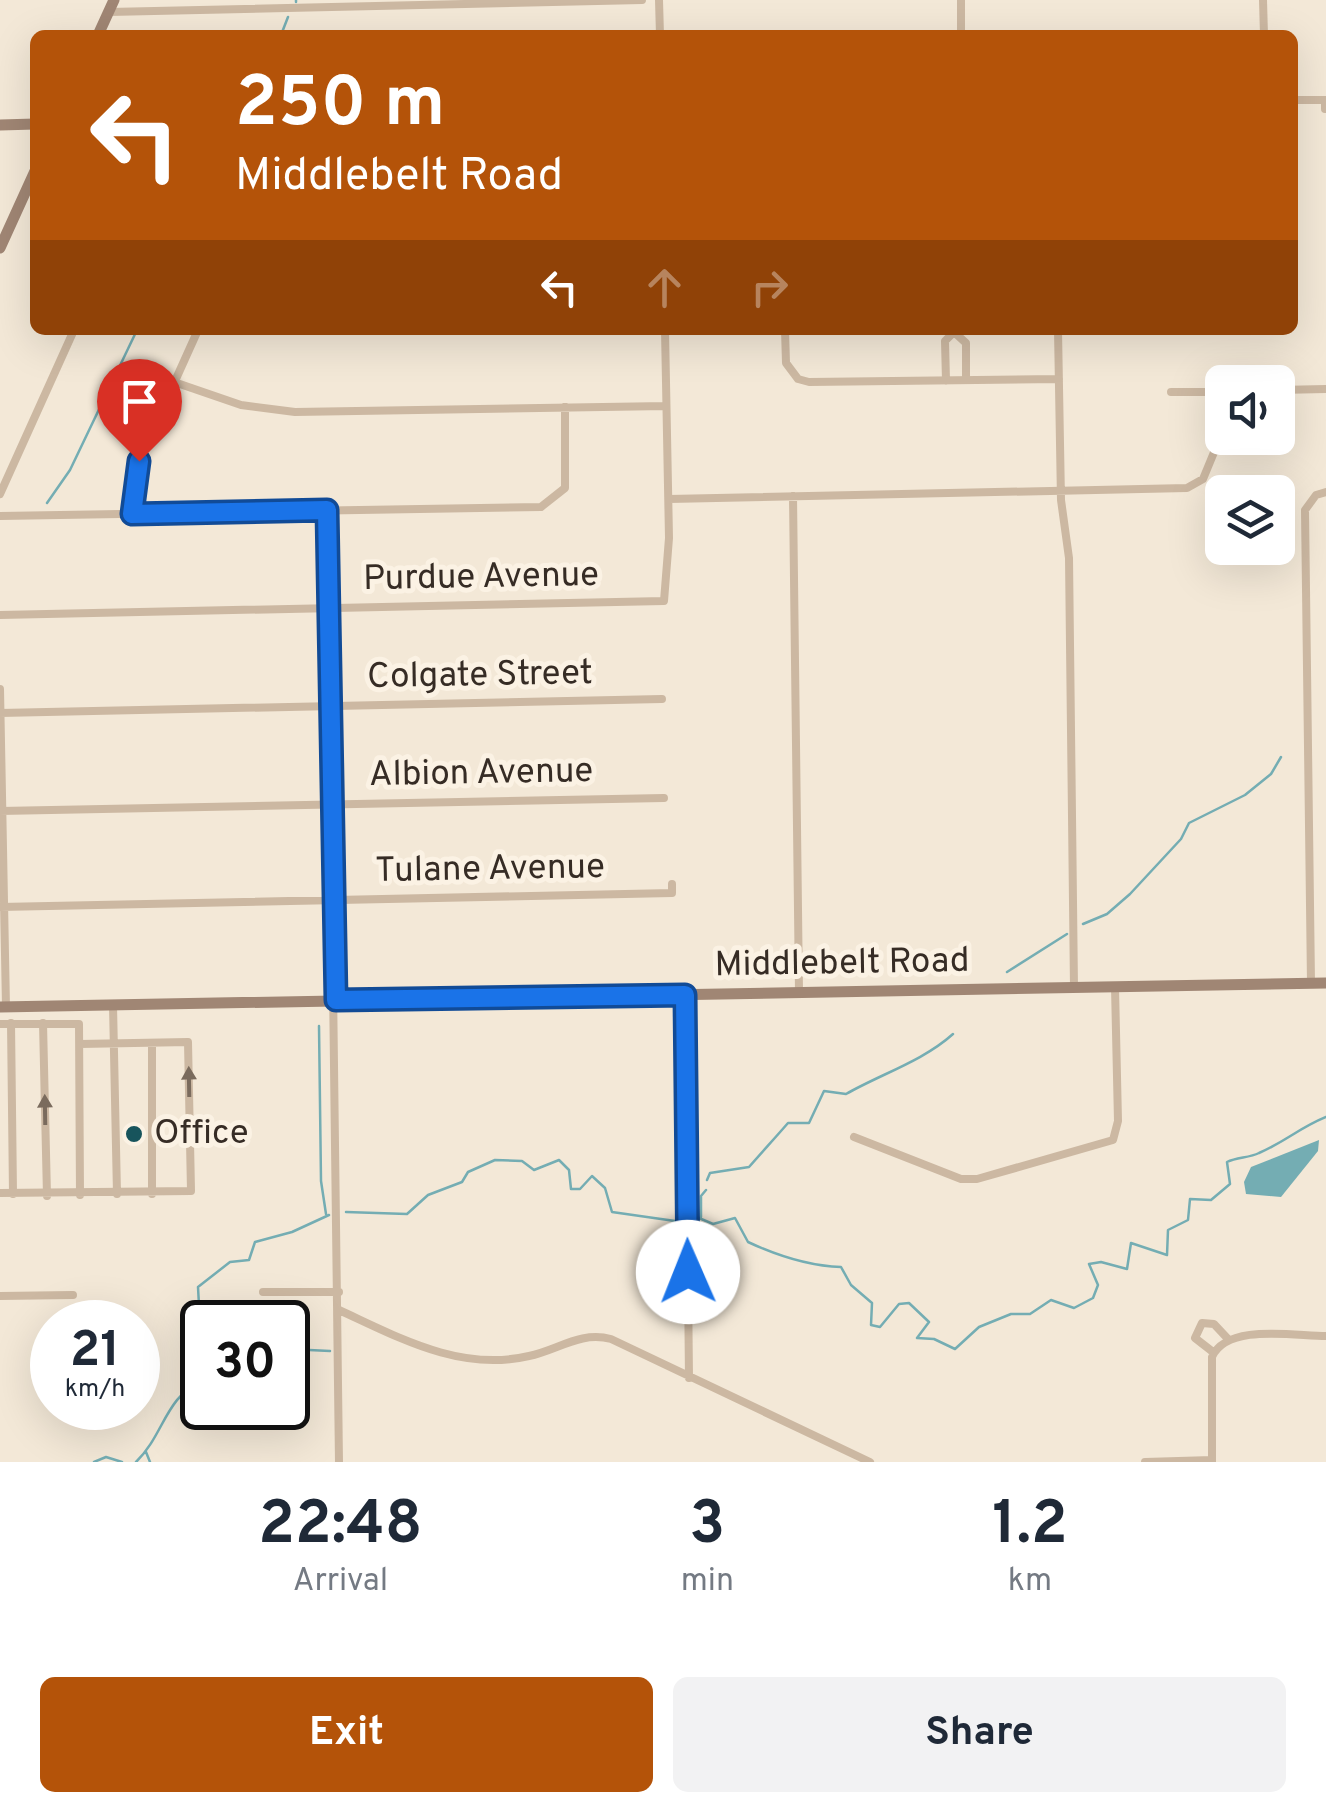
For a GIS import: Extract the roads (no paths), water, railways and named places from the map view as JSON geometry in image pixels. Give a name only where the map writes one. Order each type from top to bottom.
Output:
[{"type":"street","points":[[100,30],[112,6],[642,0]]},
{"type":"street","points":[[659,0],[660,30]]},
{"type":"street","points":[[961,0],[962,30]]},
{"type":"street","points":[[1263,0],[1264,30]]},
{"type":"street","points":[[1298,100],[1325,100],[1325,109]]},
{"type":"street","points":[[0,125],[30,124]]},
{"type":"street","points":[[0,248],[27,204],[30,192]]},
{"type":"street","points":[[0,494],[72,335]]},
{"type":"street","points":[[132,514],[139,461],[196,335]]},
{"type":"street","points":[[665,335],[668,499],[1196,486],[1211,455]]},
{"type":"street","points":[[785,335],[786,363],[798,380],[1059,378]]},
{"type":"street","points":[[946,380],[945,342],[951,335]]},
{"type":"street","points":[[957,335],[966,343],[966,380]]},
{"type":"street","points":[[1058,335],[1062,491],[1069,558],[1074,988]]},
{"type":"street","points":[[174,382],[241,405],[276,411],[666,406]]},
{"type":"street","points":[[1295,390],[1326,389]]},
{"type":"street","points":[[1171,392],[1205,392]]},
{"type":"street","points":[[0,516],[531,507],[550,503],[565,488],[565,408]]},
{"type":"street","points":[[1311,983],[1304,531],[1310,502],[1326,492]]},
{"type":"street","points":[[793,496],[799,992]]},
{"type":"street","name":"Purdue Avenue","points":[[0,615],[664,601],[668,499]]},
{"type":"street","points":[[327,510],[339,1462]]},
{"type":"street","points":[[0,689],[3,1007]]},
{"type":"street","name":"Colgate Street","points":[[0,713],[662,699]]},
{"type":"street","name":"Albion Avenue","points":[[1,810],[664,798]]},
{"type":"street","name":"Tulane Avenue","points":[[2,907],[672,894],[672,884]]},
{"type":"street","name":"Middlebelt Road","points":[[3,1007],[1326,983]]},
{"type":"street","points":[[854,1137],[961,1180],[988,1176],[1112,1140],[1118,1121],[1115,987]]},
{"type":"street","points":[[685,995],[688,1378]]},
{"type":"street","points":[[113,1004],[117,1194]]},
{"type":"street","points":[[43,1023],[46,1196]]},
{"type":"street","points":[[0,1024],[79,1024],[80,1195]]},
{"type":"street","points":[[11,1024],[13,1194]]},
{"type":"street","points":[[0,1193],[46,1196],[190,1192],[188,1042],[80,1044]]},
{"type":"street","points":[[152,1043],[152,1194]]},
{"type":"street","points":[[264,1292],[339,1292]]},
{"type":"street","points":[[0,1296],[73,1295]]},
{"type":"street","points":[[339,1310],[423,1348],[454,1357],[529,1356],[597,1336],[870,1462]]},
{"type":"street","points":[[1145,1462],[1212,1461],[1220,1345],[1326,1336]]},
{"type":"water","points":[[1319,1140],[1318,1151],[1281,1197],[1246,1194],[1244,1182],[1251,1167]]},
{"type":"waterway","points":[[283,30],[288,17]]},
{"type":"waterway","points":[[47,503],[70,470],[135,335]]},
{"type":"waterway","points":[[1083,924],[1107,914],[1130,894],[1181,839],[1189,823],[1245,795],[1271,774],[1281,757]]},
{"type":"waterway","points":[[1007,972],[1067,934]]},
{"type":"waterway","points":[[319,1026],[321,1181],[326,1214]]},
{"type":"waterway","points":[[707,1180],[710,1173],[749,1167],[788,1123],[809,1123],[824,1091],[846,1094],[915,1060],[953,1034]]},
{"type":"waterway","points":[[699,1218],[713,1224],[735,1218],[748,1242],[793,1259],[841,1267],[851,1285],[872,1303],[871,1325],[880,1327],[899,1304],[909,1303],[929,1322],[917,1338],[934,1339],[955,1349],[979,1327],[1011,1314],[1030,1314],[1051,1300],[1074,1308],[1093,1298],[1098,1285],[1089,1264],[1101,1262],[1127,1269],[1131,1243],[1167,1255],[1168,1230],[1188,1220],[1190,1199],[1211,1200],[1230,1184],[1227,1162],[1259,1153],[1326,1117]]},
{"type":"waterway","points":[[346,1212],[407,1214],[428,1195],[462,1182],[468,1172],[495,1160],[522,1161],[534,1170],[559,1160],[569,1170],[571,1189],[580,1189],[592,1176],[605,1188],[612,1212],[675,1221]]},
{"type":"waterway","points":[[701,1217],[701,1196],[706,1190]]},
{"type":"waterway","points":[[199,1300],[198,1287],[230,1262],[249,1260],[255,1242],[292,1232],[329,1215]]},
{"type":"waterway","points":[[310,1350],[330,1351]]},
{"type":"waterway","points":[[136,1462],[180,1397]]},
{"type":"waterway","points":[[146,1452],[150,1462]]},
{"type":"waterway","points":[[94,1462],[106,1457],[122,1462]]},
{"type":"place","name":"Office","points":[[134,1134]]}]
